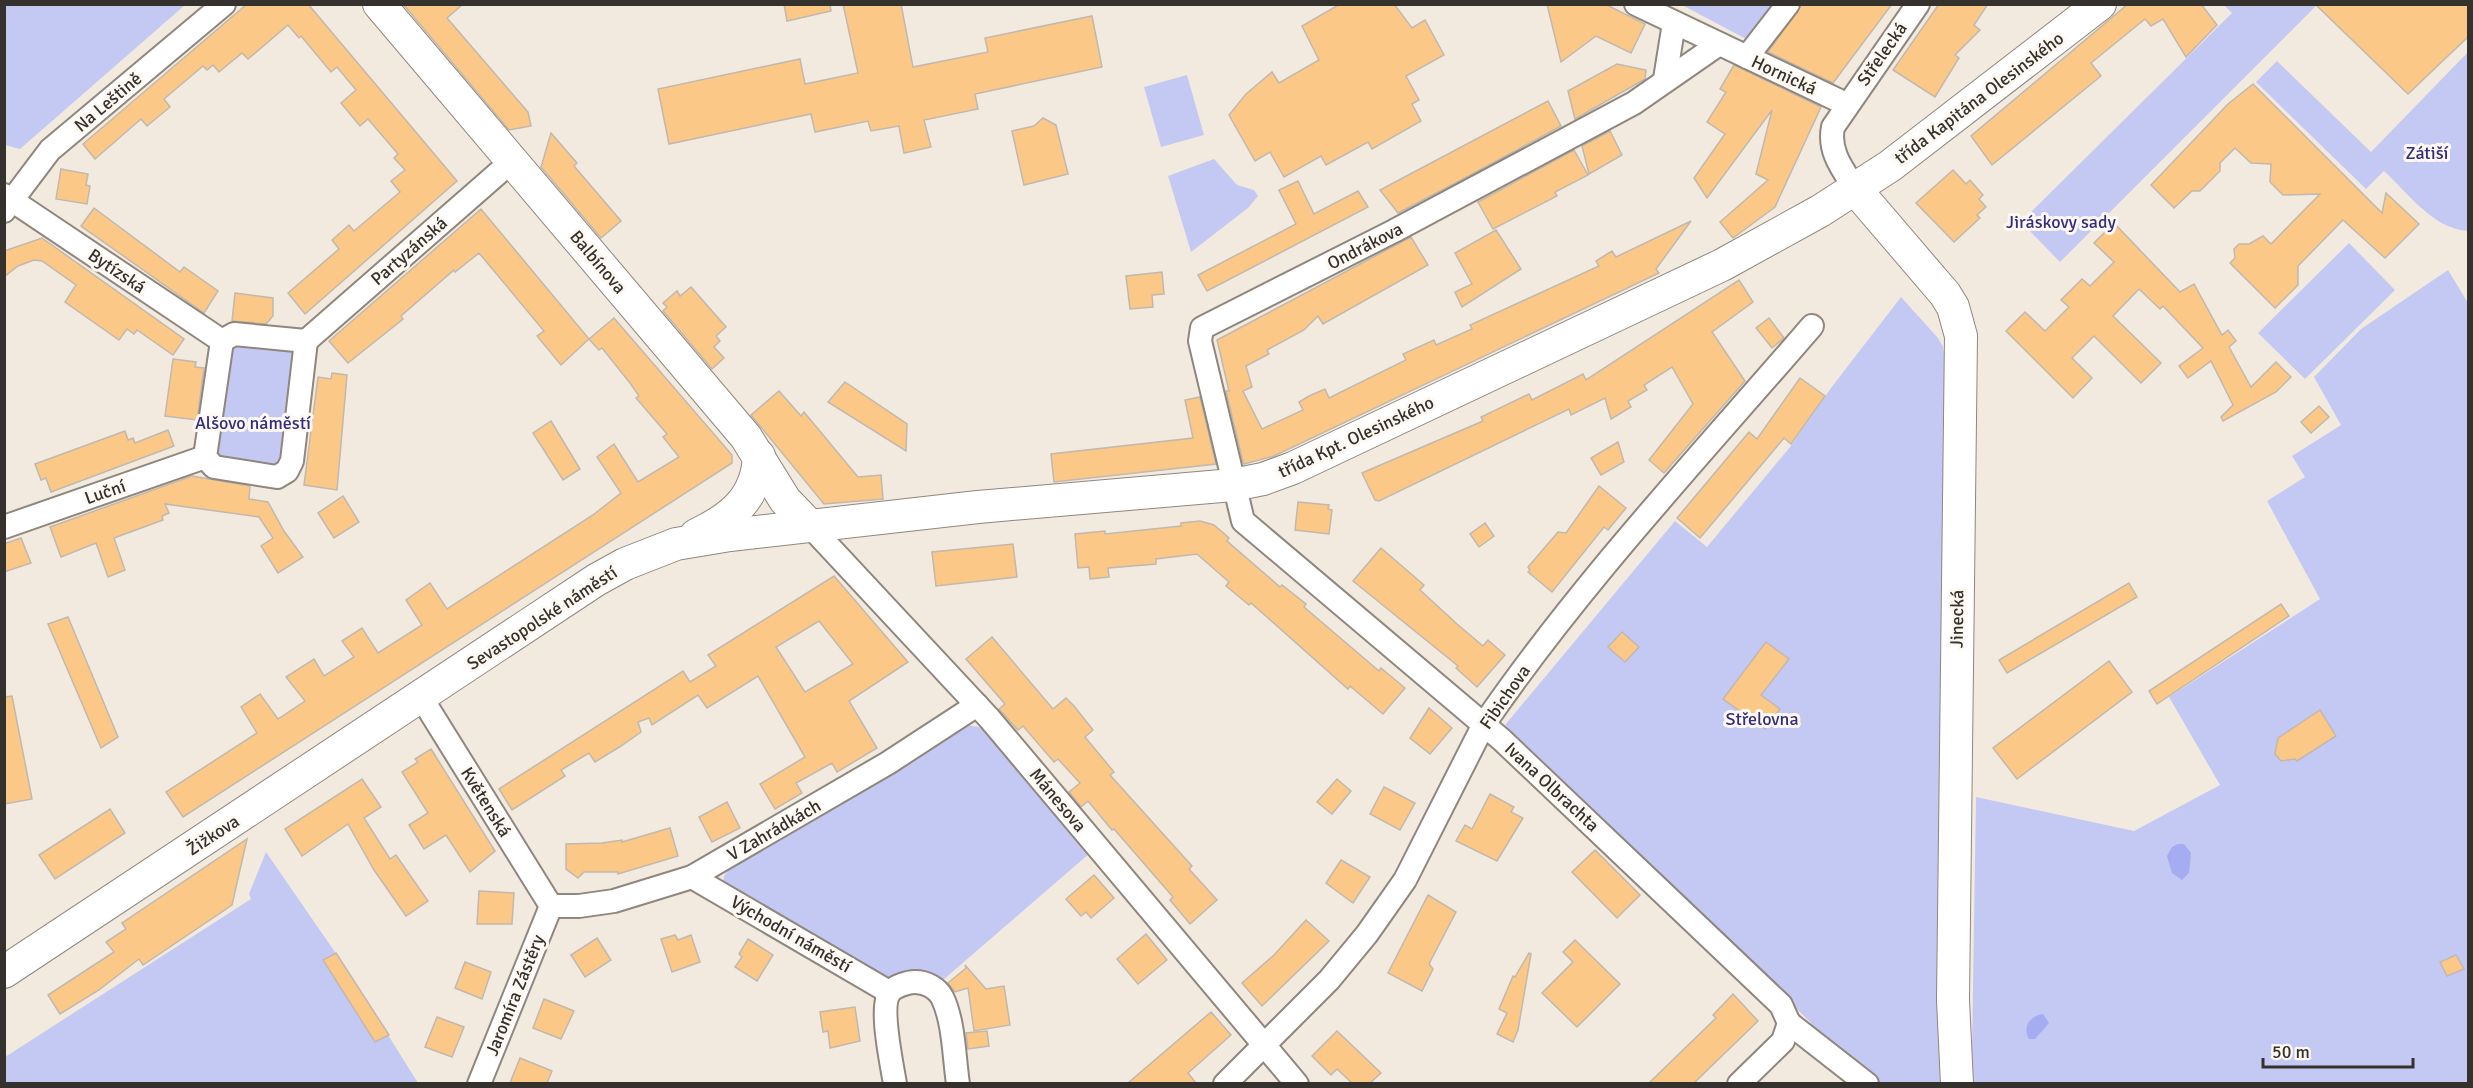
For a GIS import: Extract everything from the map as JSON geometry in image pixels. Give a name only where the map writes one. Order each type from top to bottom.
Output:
[{"type":"main road","name":"Balbínova","points":[[379,4],[746,437],[785,500],[809,525]]},
{"type":"main road","name":"třída Kapitána Olesinského","points":[[1856,190],[1994,88],[2100,4]]},
{"type":"main road","name":"Jinecká","points":[[1856,190],[1953,307],[1961,336],[1953,1000],[1957,1083]]},
{"type":"main road","name":"třída Kpt. Olesinského","points":[[809,525],[978,507],[1233,486],[1263,479],[1293,468],[1722,265],[1856,190]]},
{"type":"main road","points":[[676,544],[717,523],[744,501],[758,475],[759,456]]},
{"type":"main road","name":"Sevastopolské náměstí","points":[[421,697],[596,580],[625,564],[676,544],[809,525]]},
{"type":"main road","name":"Žižkova","points":[[7,964],[421,697]]},
{"type":"street","name":"Na Leštině","points":[[7,202],[51,150],[224,4]]},
{"type":"street","name":"Hornická","points":[[1635,4],[1665,14],[1719,44],[1846,104]]},
{"type":"street","points":[[1747,57],[1788,4]]},
{"type":"street","name":"Střelecká","points":[[1846,104],[1918,4]]},
{"type":"street","points":[[1665,14],[1665,79]]},
{"type":"street","name":"Ondrákova","points":[[1233,486],[1200,341],[1202,328],[1394,231],[1634,103],[1665,79],[1719,44]]},
{"type":"street","points":[[1846,104],[1833,127],[1831,138],[1838,164],[1856,190]]},
{"type":"street","name":"Partyzánská","points":[[306,342],[512,161]]},
{"type":"street","name":"Bytízská","points":[[7,202],[222,341]]},
{"type":"street","name":"Fibichova","points":[[1225,1083],[1336,971],[1367,934],[1405,880],[1484,724],[1552,632],[1812,326]]},
{"type":"street","points":[[234,334],[306,342],[292,461],[287,471],[277,477],[214,467],[205,457],[222,341],[234,334]]},
{"type":"street","name":"Luční","points":[[4,527],[205,457]]},
{"type":"street","name":"Ivana Olbrachta","points":[[1233,486],[1243,521],[1484,724],[1781,1005],[1789,1023]]},
{"type":"street","name":"Mánesova","points":[[809,525],[976,705],[1297,1083]]},
{"type":"street","name":"Květenská","points":[[421,697],[551,906]]},
{"type":"street","name":"V Zahrádkách","points":[[551,906],[579,906],[614,901],[692,877],[888,764],[976,705]]},
{"type":"street","name":"Východní náměstí","points":[[692,877],[890,992]]},
{"type":"street","name":"Jaromíra Zástěry","points":[[479,1083],[551,906]]},
{"type":"street","points":[[894,1083],[885,1007],[890,992],[900,985],[915,982],[931,985],[941,995],[946,1008],[958,1083]]},
{"type":"street","points":[[1739,1083],[1783,1041],[1789,1023],[1867,1083]]},
{"type":"green space","points":[[5,4],[185,5],[20,149],[5,145]]},
{"type":"green space","points":[[1682,5],[1779,5],[1748,40]]},
{"type":"green space","name":"Jiráskovy sady","points":[[2224,5],[2317,5],[2060,262],[2021,222],[2232,13]]},
{"type":"green space","name":"Zátiší","points":[[2468,52],[2468,231],[2455,229],[2432,217],[2384,171],[2366,189],[2256,82],[2277,61],[2371,152]]},
{"type":"green space","points":[[1187,75],[1204,135],[1161,147],[1144,87]]},
{"type":"green space","points":[[1214,159],[1237,185],[1254,190],[1258,196],[1248,208],[1191,252],[1168,176]]},
{"type":"green space","points":[[2349,243],[2395,290],[2305,379],[2258,333]]},
{"type":"green space","points":[[2448,270],[2468,303],[2468,1083],[1974,1084],[1972,1050],[1976,797],[2134,831],[2220,785],[2169,697],[2320,599],[2267,501],[2305,477],[2292,456],[2341,425],[2314,377],[2361,329]]},
{"type":"green space","name":"Střelovna","points":[[1901,297],[1938,338],[1943,347],[1947,373],[1943,1083],[1880,1082],[1864,1074],[1847,1061],[1630,844],[1505,725],[1675,521],[1707,547],[1790,447],[1831,388]]},
{"type":"green space","name":"Alšovo náměstí","points":[[238,344],[297,352],[286,461],[276,467],[224,459],[215,455],[228,350]]},
{"type":"green space","points":[[965,725],[979,727],[991,735],[1090,853],[943,980],[883,976],[723,883],[724,876],[730,868]]},
{"type":"green space","points":[[266,852],[348,971],[418,1083],[5,1084],[5,1057],[251,899],[249,894]]},
{"type":"shaded area","points":[[2184,844],[2191,853],[2189,873],[2182,880],[2172,873],[2167,856],[2172,847]]},
{"type":"shaded area","points":[[2043,1014],[2049,1023],[2035,1039],[2029,1039],[2027,1026],[2034,1017]]},
{"type":"building","points":[[247,4],[308,4],[457,181],[305,314],[288,293],[339,249],[332,240],[349,225],[354,231],[400,192],[391,181],[405,170],[394,158],[398,154],[368,119],[360,126],[341,103],[356,90],[337,67],[331,72],[301,36],[299,38],[288,25],[248,59],[242,53],[219,72],[213,65],[207,70],[203,66],[164,99],[170,107],[147,126],[141,119],[95,159],[83,144]]},
{"type":"building","points":[[403,4],[463,4],[447,18],[528,112],[531,126],[509,130]]},
{"type":"building","points":[[784,4],[830,4],[831,11],[787,21]]},
{"type":"building","points":[[843,4],[901,4],[913,67],[988,52],[985,38],[1092,16],[1102,67],[975,94],[978,109],[924,120],[931,147],[904,153],[899,126],[871,131],[868,121],[815,132],[811,114],[669,144],[658,89],[800,59],[805,84],[858,73]]},
{"type":"building","points":[[1340,4],[1394,4],[1412,28],[1425,20],[1444,55],[1406,76],[1419,100],[1412,104],[1421,121],[1372,149],[1368,142],[1326,165],[1321,156],[1284,177],[1270,152],[1255,161],[1229,115],[1246,94],[1272,72],[1279,83],[1319,60],[1302,26]]},
{"type":"building","points":[[1547,4],[1605,4],[1645,24],[1631,53],[1596,36],[1561,62]]},
{"type":"building","points":[[1802,4],[1892,4],[1833,83],[1768,52]]},
{"type":"building","points":[[1939,4],[1988,4],[1974,25],[1980,30],[1955,55],[1959,58],[1935,97],[1893,70]]},
{"type":"building","points":[[2128,4],[2201,4],[2217,25],[2186,57],[2163,19],[2151,26],[2145,19],[2091,63],[2101,76],[1992,165],[1971,136]]},
{"type":"building","points":[[2315,4],[2469,4],[2469,36],[2408,94]]},
{"type":"building","points":[[1617,64],[1646,70],[1645,79],[1575,119],[1568,91]]},
{"type":"building","points":[[1734,65],[1821,107],[1775,207],[1733,238],[1720,222],[1768,180],[1756,174],[1772,110],[1707,198],[1694,178],[1725,134],[1707,122],[1726,92],[1720,89]]},
{"type":"building","points":[[2253,84],[2382,213],[2386,193],[2419,224],[2385,258],[2343,220],[2298,266],[2298,285],[2275,308],[2230,263],[2235,258],[2234,249],[2239,244],[2249,244],[2263,236],[2271,244],[2320,194],[2283,195],[2270,182],[2271,164],[2251,163],[2235,148],[2220,163],[2220,171],[2200,191],[2192,191],[2174,208],[2151,185],[2228,104]]},
{"type":"building","points":[[1548,101],[1561,126],[1465,178],[1398,213],[1380,190]]},
{"type":"building","points":[[1043,118],[1056,125],[1068,174],[1024,185],[1012,131],[1034,126]]},
{"type":"building","points":[[1610,131],[1622,155],[1589,174],[1582,146]]},
{"type":"building","points":[[551,133],[577,163],[574,166],[621,221],[601,238],[541,167]]},
{"type":"building","points":[[1574,150],[1588,175],[1555,192],[1557,196],[1493,229],[1478,202]]},
{"type":"building","points":[[61,169],[88,174],[86,185],[90,186],[87,204],[56,199]]},
{"type":"building","points":[[1953,170],[1966,184],[1970,180],[1983,195],[1979,199],[1986,207],[1977,215],[1980,218],[1954,242],[1916,203]]},
{"type":"building","points":[[1298,181],[1314,214],[1358,191],[1368,207],[1207,291],[1198,275],[1296,224],[1279,190]]},
{"type":"building","points":[[94,208],[180,272],[184,267],[218,291],[204,313],[81,226]]},
{"type":"building","points":[[481,209],[589,339],[561,365],[537,336],[544,331],[479,253],[455,272],[454,270],[401,316],[403,319],[348,363],[329,341]]},
{"type":"building","points":[[1691,221],[1656,269],[1659,273],[1274,456],[1244,464],[1226,391],[1229,391],[1217,340],[1411,237],[1428,265],[1323,324],[1318,316],[1304,330],[1267,350],[1269,354],[1246,366],[1252,387],[1243,391],[1262,429],[1303,410],[1299,402],[1309,396],[1325,389],[1329,398],[1406,360],[1403,354],[1434,340],[1436,345],[1472,329],[1470,325],[1599,266],[1596,261],[1612,251],[1616,257]]},
{"type":"building","points":[[2114,223],[2180,292],[2194,284],[2222,335],[2228,330],[2236,341],[2229,347],[2251,387],[2276,362],[2291,377],[2276,392],[2223,421],[2221,417],[2233,405],[2211,361],[2188,378],[2179,366],[2203,348],[2163,306],[2160,309],[2139,289],[2113,316],[2161,363],[2141,383],[2094,336],[2072,358],[2092,378],[2073,398],[2006,331],[2025,312],[2045,331],[2069,307],[2061,300],[2082,279],[2090,286],[2114,262],[2094,243]]},
{"type":"building","points":[[1496,230],[1521,269],[1462,307],[1455,292],[1472,284],[1455,253]]},
{"type":"building","points":[[42,238],[184,339],[173,355],[137,330],[134,334],[127,329],[119,340],[65,302],[76,285],[42,261],[34,260],[18,266],[4,277],[4,251]]},
{"type":"building","points":[[1162,272],[1164,294],[1152,295],[1153,307],[1130,309],[1126,276]]},
{"type":"building","points":[[1739,280],[1753,302],[1712,332],[1745,381],[1664,473],[1649,460],[1693,404],[1672,367],[1644,385],[1647,390],[1628,401],[1631,407],[1611,419],[1605,398],[1571,415],[1569,409],[1379,501],[1375,500],[1362,473],[1483,421],[1481,417],[1529,394],[1532,400],[1583,374],[1586,380]]},
{"type":"building","points":[[691,287],[726,327],[716,336],[720,341],[714,347],[724,358],[712,369],[663,311],[667,307],[663,303],[677,291],[680,296]]},
{"type":"building","points":[[235,293],[273,298],[273,316],[266,324],[232,321]]},
{"type":"building","points":[[614,318],[732,455],[732,463],[183,817],[166,792],[257,733],[241,707],[260,694],[278,719],[305,701],[286,677],[314,659],[324,676],[354,657],[342,641],[362,628],[378,653],[422,625],[406,600],[430,583],[447,609],[593,515],[621,493],[597,457],[614,444],[638,482],[679,457],[663,437],[667,434],[636,398],[639,396],[630,383],[602,348],[599,350],[589,339]]},
{"type":"building","points":[[1769,318],[1784,338],[1772,348],[1756,328]]},
{"type":"building","points":[[173,359],[196,362],[195,367],[204,368],[197,420],[165,416]]},
{"type":"building","points":[[332,373],[347,375],[337,490],[304,485],[318,377],[331,379]]},
{"type":"building","points":[[1800,378],[1825,396],[1791,444],[1784,438],[1700,538],[1677,518],[1749,432],[1757,439]]},
{"type":"building","points":[[845,382],[907,424],[906,451],[828,402]]},
{"type":"building","points":[[779,391],[801,416],[804,412],[858,477],[881,475],[883,499],[824,504],[751,415]]},
{"type":"building","points":[[1200,397],[1216,464],[1054,482],[1051,454],[1193,438],[1185,400]]},
{"type":"building","points":[[2319,406],[2329,417],[2311,433],[2301,422]]},
{"type":"building","points":[[551,421],[580,469],[563,480],[533,433]]},
{"type":"building","points":[[168,430],[174,446],[51,492],[46,478],[41,480],[35,464],[125,431],[128,440],[133,438],[135,443]]},
{"type":"building","points":[[1618,442],[1624,462],[1601,475],[1591,458]]},
{"type":"building","points":[[192,476],[250,486],[249,499],[268,502],[284,531],[303,557],[278,573],[261,546],[273,538],[259,517],[165,504],[169,513],[162,516],[163,520],[114,538],[125,570],[108,577],[96,543],[61,557],[50,527]]},
{"type":"building","points":[[1599,486],[1626,508],[1608,530],[1604,527],[1552,592],[1528,572],[1530,570],[1528,567],[1558,532],[1566,533]]},
{"type":"building","points":[[343,496],[359,522],[334,538],[318,513]]},
{"type":"building","points":[[1298,502],[1329,505],[1328,509],[1332,510],[1329,534],[1295,530]]},
{"type":"building","points":[[1200,521],[1214,525],[1229,538],[1227,541],[1280,587],[1282,585],[1306,604],[1304,607],[1379,671],[1381,668],[1405,688],[1383,714],[1350,686],[1348,689],[1251,603],[1249,605],[1226,586],[1229,582],[1197,554],[1156,559],[1156,564],[1108,568],[1109,577],[1090,579],[1089,567],[1078,568],[1075,534],[1105,531],[1105,534],[1181,526],[1181,523]]},
{"type":"building","points":[[1485,523],[1494,536],[1479,547],[1470,534]]},
{"type":"building","points":[[21,538],[31,563],[4,572],[4,544]]},
{"type":"building","points":[[1013,544],[1017,577],[936,586],[932,552]]},
{"type":"building","points":[[1381,548],[1424,585],[1420,590],[1457,624],[1483,646],[1488,640],[1505,655],[1477,687],[1456,668],[1458,666],[1353,581]]},
{"type":"building","points":[[834,576],[908,662],[849,701],[877,748],[837,772],[832,763],[796,783],[802,793],[775,809],[760,784],[805,757],[758,676],[707,708],[698,695],[652,725],[649,718],[638,722],[641,732],[621,746],[595,762],[589,753],[561,770],[565,776],[512,810],[499,789],[683,671],[690,682],[716,666],[708,655]],"holes":[[[819,621],[853,664],[805,692],[776,647]]]},
{"type":"building","points":[[2129,583],[2137,597],[2007,673],[1999,660]]},
{"type":"building","points":[[2281,604],[2289,616],[2157,704],[2149,691]]},
{"type":"building","points":[[68,617],[118,737],[101,748],[48,624]]},
{"type":"building","points":[[1622,632],[1639,647],[1625,662],[1608,647]]},
{"type":"building","points":[[992,637],[1053,709],[1066,698],[1074,706],[1093,730],[1085,737],[1114,772],[1110,775],[1192,866],[1189,869],[1217,900],[1190,924],[1170,900],[1173,897],[1114,829],[1112,830],[1088,801],[1081,807],[1069,792],[1080,783],[1058,759],[1054,762],[1023,726],[1018,730],[999,709],[1005,704],[966,659]]},
{"type":"building","points":[[1766,642],[1789,659],[1761,695],[1780,709],[1765,729],[1723,699]]},
{"type":"building","points":[[2109,661],[2132,692],[2017,779],[1993,748]]},
{"type":"building","points":[[12,696],[32,799],[4,804],[4,697]]},
{"type":"building","points":[[1429,708],[1452,728],[1430,754],[1410,738]]},
{"type":"building","points":[[2320,710],[2336,736],[2297,761],[2295,759],[2281,761],[2275,754],[2278,738]]},
{"type":"building","points":[[431,749],[495,851],[470,872],[446,835],[424,849],[409,825],[428,813],[402,772],[418,762],[415,759]]},
{"type":"building","points":[[362,779],[381,807],[364,818],[390,859],[396,855],[428,901],[406,916],[374,870],[348,824],[302,856],[285,829]]},
{"type":"building","points":[[1337,779],[1351,791],[1332,814],[1317,802]]},
{"type":"building","points":[[1384,787],[1415,803],[1400,830],[1370,814]]},
{"type":"building","points":[[1490,794],[1514,807],[1511,812],[1523,818],[1497,861],[1456,841],[1465,825],[1472,829]]},
{"type":"building","points":[[727,802],[740,828],[712,842],[699,817]]},
{"type":"building","points":[[110,809],[125,833],[55,879],[39,855]]},
{"type":"building","points":[[670,828],[678,856],[618,874],[618,872],[584,872],[578,878],[566,869],[566,844],[622,840],[622,842]]},
{"type":"building","points":[[247,839],[232,905],[143,965],[139,959],[99,990],[60,1014],[48,995],[114,952],[106,942],[126,929],[122,923]]},
{"type":"building","points":[[1595,850],[1640,895],[1617,918],[1572,872]]},
{"type":"building","points":[[1341,860],[1370,877],[1353,903],[1326,883]]},
{"type":"building","points":[[1094,875],[1114,898],[1091,918],[1086,912],[1081,916],[1066,899]]},
{"type":"building","points":[[479,891],[514,893],[512,924],[477,924]]},
{"type":"building","points":[[1428,895],[1456,912],[1429,964],[1433,969],[1422,991],[1388,973]]},
{"type":"building","points":[[1306,920],[1329,941],[1262,1006],[1242,983],[1274,955]]},
{"type":"building","points":[[1146,934],[1167,960],[1138,984],[1117,959]]},
{"type":"building","points":[[675,935],[678,940],[691,935],[700,962],[672,972],[661,939]]},
{"type":"building","points":[[597,938],[611,960],[585,977],[571,955]]},
{"type":"building","points":[[748,939],[773,955],[757,981],[735,967],[742,957],[739,954]]},
{"type":"building","points":[[1575,940],[1620,984],[1577,1027],[1542,993],[1573,962],[1563,952]]},
{"type":"building","points":[[336,953],[389,1035],[375,1042],[323,960]]},
{"type":"building","points":[[1529,953],[1531,954],[1518,1030],[1513,1042],[1497,1034],[1507,1013],[1499,1009],[1513,976],[1515,977]]},
{"type":"building","points":[[2456,955],[2464,969],[2447,976],[2440,962]]},
{"type":"building","points":[[465,962],[491,972],[482,999],[455,988]]},
{"type":"building","points":[[965,965],[986,989],[1004,986],[1010,1025],[974,1031],[968,988],[955,992],[948,983],[966,968]]},
{"type":"building","points":[[1733,994],[1758,1021],[1694,1083],[1649,1083],[1716,1018],[1713,1015]]},
{"type":"building","points":[[544,999],[574,1011],[561,1039],[533,1028]]},
{"type":"building","points":[[855,1007],[860,1041],[830,1048],[828,1031],[823,1032],[820,1012]]},
{"type":"building","points":[[1211,1012],[1231,1035],[1188,1073],[1196,1083],[1128,1083]]},
{"type":"building","points":[[437,1017],[464,1027],[452,1057],[425,1047]]},
{"type":"building","points":[[987,1031],[989,1046],[968,1049],[966,1033]]},
{"type":"building","points":[[1337,1031],[1381,1073],[1370,1083],[1352,1083],[1337,1069],[1331,1075],[1312,1056]]},
{"type":"building","points":[[520,1058],[552,1071],[547,1083],[510,1083]]}]
